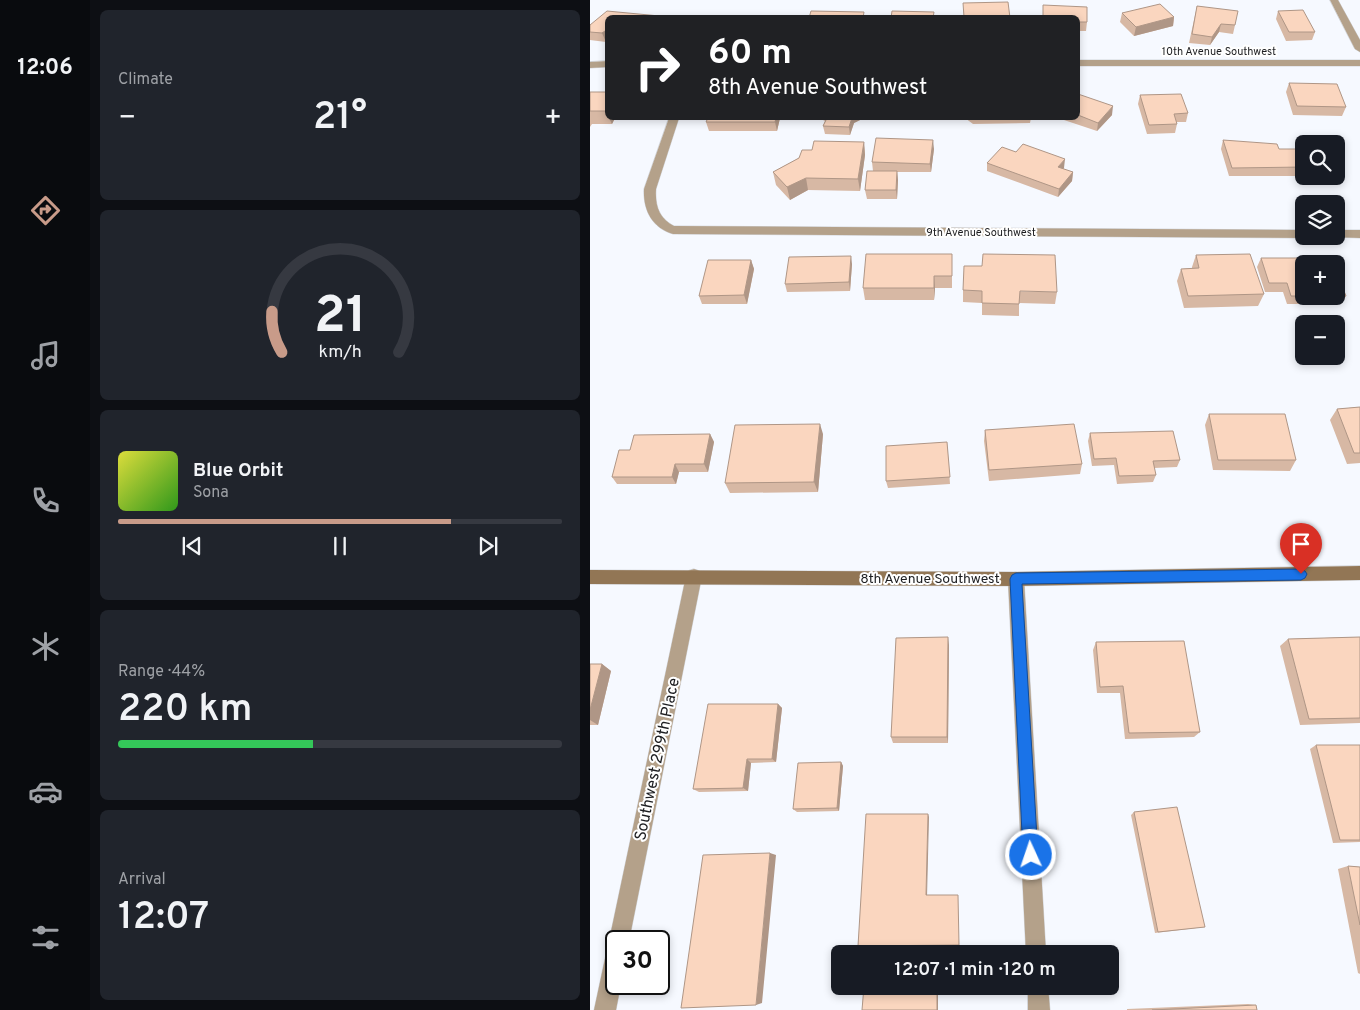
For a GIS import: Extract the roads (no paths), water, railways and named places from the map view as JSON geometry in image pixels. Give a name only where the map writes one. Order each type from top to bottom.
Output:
[{"type":"street","points":[[1334,0],[1360,49]]},
{"type":"street","name":"10th Avenue Southwest","points":[[1080,63],[1360,63]]},
{"type":"street","points":[[590,64],[605,64]]},
{"type":"street","name":"9th Avenue Southwest","points":[[673,120],[650,189],[649,200],[651,211],[661,222],[672,229],[692,231],[1295,234]]},
{"type":"street","points":[[1345,234],[1360,234]]},
{"type":"street","name":"8th Avenue Southwest","points":[[590,577],[1016,579],[1360,574]]},
{"type":"street","name":"Southwest 299th Place","points":[[621,930],[694,576]]},
{"type":"street","points":[[1016,579],[1036,945]]},
{"type":"street","points":[[605,1010],[608,995]]},
{"type":"street","points":[[1038,995],[1039,1010]]}]
